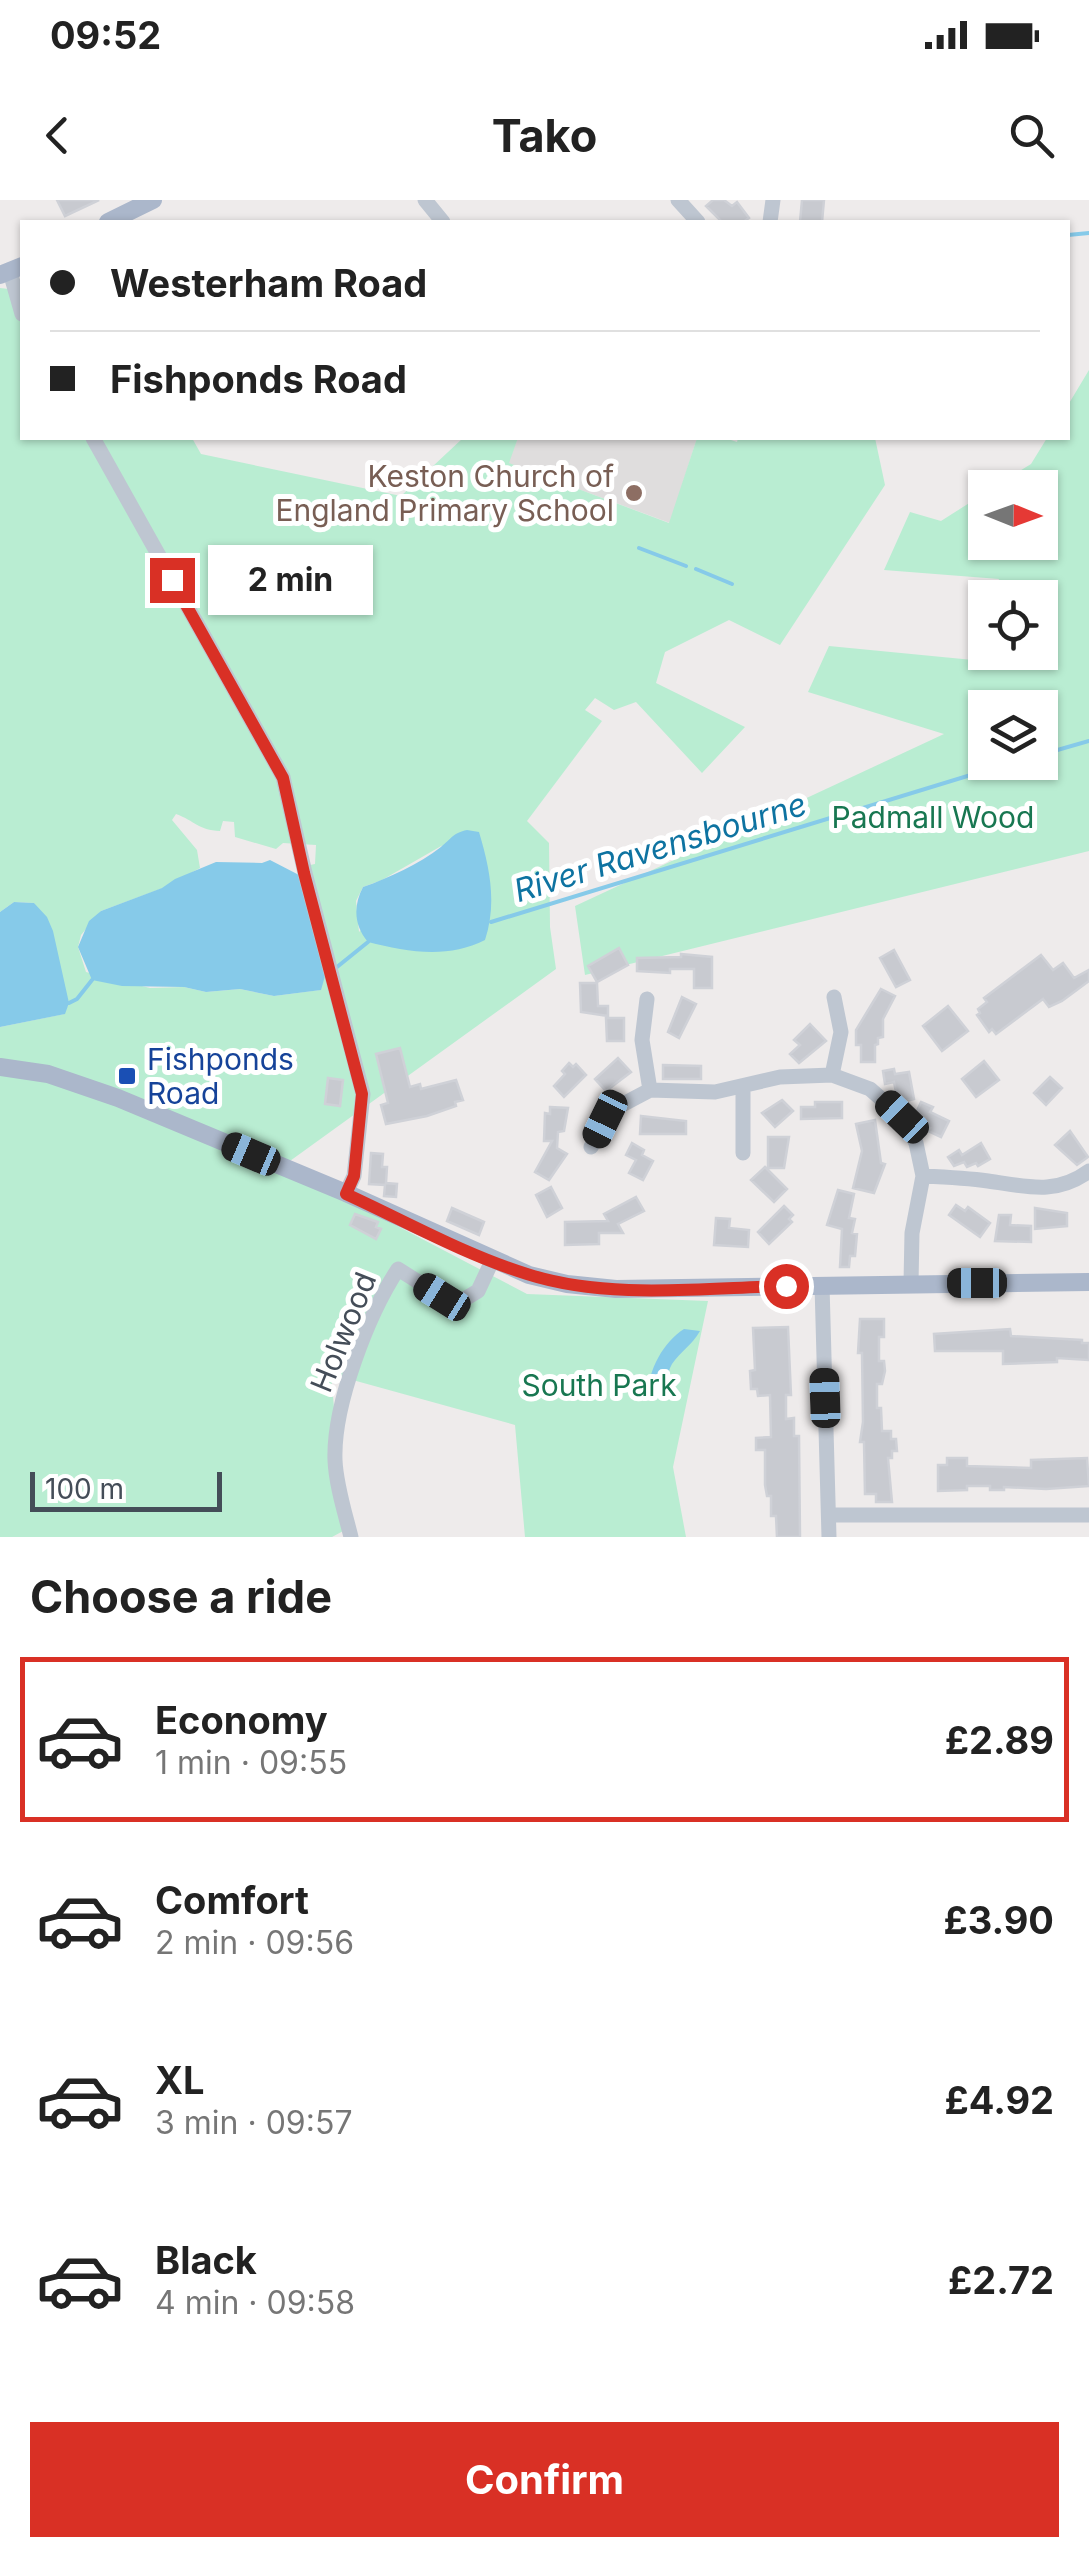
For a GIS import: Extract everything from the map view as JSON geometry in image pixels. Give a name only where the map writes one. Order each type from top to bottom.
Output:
[{"type":"main road","points":[[112,220],[152,200]]},
{"type":"main road","points":[[0,1066],[48,1074],[118,1098],[346,1194],[492,1261],[567,1284],[616,1288],[1089,1282]]},
{"type":"street","points":[[425,200],[441,220]]},
{"type":"street","points":[[678,200],[696,220]]},
{"type":"street","points":[[11,271],[20,306]]},
{"type":"street","points":[[94,440],[283,778],[362,1094],[354,1176],[346,1194]]},
{"type":"street","points":[[647,998],[642,1040],[650,1090]]},
{"type":"street","points":[[832,1075],[841,1032],[834,998]]},
{"type":"street","points":[[591,1147],[614,1108],[650,1090],[715,1092],[780,1077],[832,1075],[870,1089],[902,1117],[916,1143],[924,1176],[912,1233],[910,1283]]},
{"type":"street","points":[[743,1154],[744,1088]]},
{"type":"street","points":[[924,1176],[1034,1189],[1074,1180],[1089,1171]]},
{"type":"street","name":"Holwood","points":[[351,1537],[335,1462],[338,1422],[366,1332],[384,1290],[398,1269],[442,1297],[464,1300],[478,1291],[492,1261]]},
{"type":"street","points":[[822,1285],[830,1537]]},
{"type":"street","points":[[829,1515],[1089,1515]]},
{"type":"shaded area","name":"Keston Church of England Primary School","points":[[517,440],[696,440],[670,523],[508,463]]},
{"type":"green space","name":"South Park","points":[[0,288],[9,289],[20,302],[20,440],[193,440],[201,454],[401,496],[461,440],[517,440],[509,463],[669,523],[696,440],[875,440],[885,485],[780,645],[729,620],[665,652],[656,683],[745,727],[702,773],[636,702],[614,710],[595,698],[585,710],[602,721],[527,821],[549,843],[550,927],[556,969],[283,1166],[527,1294],[708,1301],[673,1467],[686,1537],[525,1537],[515,1425],[331,1374],[345,1530],[332,1537],[0,1537],[0,1027],[64,1014],[69,1003],[34,903],[14,902],[0,912]],"holes":[[[176,814],[201,827],[220,831],[223,821],[234,822],[235,837],[276,849],[283,843],[316,845],[315,864],[310,865],[320,990],[274,996],[240,989],[206,992],[184,987],[150,988],[86,972],[78,947],[81,935],[101,911],[163,888],[200,868],[197,850],[172,820]],[[443,845],[359,932],[356,901],[363,887]]]},
{"type":"green space","name":"Padmall Wood","points":[[1089,370],[1089,851],[585,975],[575,906],[944,734],[808,692],[829,646],[968,660],[968,670],[1058,670],[1058,580],[999,580],[884,570],[910,512],[941,521],[968,504],[968,560],[1058,560],[1058,470],[1021,470],[1031,464],[1046,440],[1070,440],[1070,402]]},
{"type":"water","points":[[467,830],[479,832],[489,873],[491,913],[485,940],[442,952],[368,942],[356,916],[363,887],[414,865]]},
{"type":"water","points":[[270,860],[299,875],[325,976],[321,990],[274,996],[240,989],[206,992],[92,980],[78,947],[89,921],[101,911],[216,862]]},
{"type":"water","points":[[14,902],[34,903],[47,917],[69,1003],[65,1014],[0,1027],[0,912]]},
{"type":"water","points":[[684,1329],[700,1331],[672,1364],[664,1397],[648,1397],[658,1358]]},
{"type":"building","points":[[57,200],[99,200],[65,216]]},
{"type":"building","points":[[713,200],[724,200],[732,206],[737,202],[749,218],[720,220],[706,206]]},
{"type":"building","points":[[802,200],[824,200],[822,220],[800,220]]},
{"type":"building","points":[[619,948],[628,965],[597,982],[588,966]]},
{"type":"building","points":[[894,950],[910,980],[896,987],[880,958]]},
{"type":"building","points":[[681,954],[712,957],[712,988],[694,988],[694,969],[670,969],[670,973],[637,971],[637,958]]},
{"type":"building","points":[[1041,955],[1053,970],[1063,963],[1074,978],[1089,970],[1089,981],[1062,1001],[1049,1007],[1043,999],[996,1034],[992,1029],[989,1032],[977,1015],[987,1002],[984,998]]},
{"type":"building","points":[[580,983],[597,983],[598,1006],[608,1006],[608,1016],[581,1012]]},
{"type":"building","points":[[881,989],[895,996],[883,1019],[883,1037],[875,1045],[875,1062],[861,1062],[856,1030]]},
{"type":"building","points":[[682,997],[696,1004],[679,1038],[668,1032]]},
{"type":"building","points":[[948,1006],[968,1031],[942,1051],[923,1026]]},
{"type":"building","points":[[606,1018],[624,1018],[624,1041],[607,1041]]},
{"type":"building","points":[[810,1024],[826,1041],[799,1063],[790,1054],[800,1045],[794,1040]]},
{"type":"building","points":[[400,1048],[410,1087],[420,1084],[421,1089],[456,1080],[463,1100],[427,1116],[386,1124],[381,1105],[388,1103],[376,1054]]},
{"type":"building","points":[[618,1058],[631,1072],[606,1091],[595,1079]]},
{"type":"building","points":[[984,1061],[999,1080],[976,1097],[962,1079]]},
{"type":"building","points":[[569,1063],[573,1067],[576,1064],[586,1075],[564,1097],[554,1086]]},
{"type":"building","points":[[663,1065],[701,1066],[701,1079],[663,1079]]},
{"type":"building","points":[[894,1069],[895,1074],[909,1072],[914,1099],[901,1102],[894,1082],[885,1084],[883,1071]]},
{"type":"building","points":[[1050,1077],[1062,1088],[1046,1105],[1034,1093]]},
{"type":"building","points":[[328,1078],[343,1080],[340,1106],[325,1104]]},
{"type":"building","points":[[782,1100],[793,1111],[775,1127],[762,1113]]},
{"type":"building","points":[[815,1102],[842,1102],[842,1118],[801,1119],[801,1107],[815,1107]]},
{"type":"building","points":[[921,1102],[933,1107],[930,1112],[949,1121],[941,1137],[922,1124],[925,1118],[916,1113]]},
{"type":"building","points":[[550,1107],[568,1108],[564,1131],[558,1132],[557,1148],[567,1154],[549,1180],[535,1172],[552,1141],[544,1141],[545,1113],[550,1114]]},
{"type":"building","points":[[641,1116],[686,1121],[686,1134],[640,1134]]},
{"type":"building","points":[[875,1120],[881,1163],[885,1164],[874,1193],[853,1188],[862,1151],[856,1124]]},
{"type":"building","points":[[1070,1131],[1088,1157],[1077,1165],[1055,1145]]},
{"type":"building","points":[[768,1137],[789,1137],[784,1168],[768,1168]]},
{"type":"building","points":[[632,1143],[653,1161],[643,1180],[629,1173],[636,1160],[626,1155]]},
{"type":"building","points":[[981,1143],[990,1159],[978,1166],[976,1163],[967,1167],[964,1162],[954,1166],[948,1157],[959,1150],[962,1155]]},
{"type":"building","points":[[371,1153],[383,1154],[386,1183],[397,1184],[396,1197],[384,1196],[385,1185],[369,1184]]},
{"type":"building","points":[[765,1167],[787,1189],[774,1202],[751,1180]]},
{"type":"building","points":[[551,1187],[562,1208],[547,1217],[536,1195]]},
{"type":"building","points":[[838,1190],[854,1194],[849,1218],[855,1219],[852,1233],[857,1234],[855,1256],[850,1256],[849,1267],[840,1267],[842,1229],[827,1225]]},
{"type":"building","points":[[636,1197],[644,1211],[618,1224],[623,1233],[599,1233],[599,1244],[565,1245],[565,1222],[608,1221],[604,1214]]},
{"type":"building","points":[[956,1205],[965,1211],[968,1207],[990,1223],[980,1237],[949,1215]]},
{"type":"building","points":[[784,1206],[793,1215],[789,1219],[792,1222],[769,1244],[758,1232]]},
{"type":"building","points":[[452,1208],[484,1222],[479,1235],[447,1221]]},
{"type":"building","points":[[1035,1208],[1067,1213],[1067,1226],[1035,1229]]},
{"type":"building","points":[[355,1214],[378,1222],[376,1227],[381,1229],[376,1239],[350,1225]]},
{"type":"building","points":[[999,1215],[1011,1215],[1010,1225],[1031,1226],[1031,1242],[995,1241]]},
{"type":"building","points":[[716,1218],[730,1219],[729,1228],[749,1230],[748,1247],[714,1245]]},
{"type":"building","points":[[860,1319],[884,1319],[879,1361],[884,1361],[885,1371],[882,1384],[877,1384],[877,1408],[881,1408],[882,1431],[891,1431],[891,1439],[896,1439],[897,1451],[892,1451],[892,1458],[888,1458],[892,1502],[876,1502],[876,1494],[865,1494],[864,1442],[860,1442]]},
{"type":"building","points":[[788,1327],[791,1395],[786,1395],[786,1419],[794,1418],[794,1436],[799,1436],[800,1537],[777,1537],[776,1516],[771,1516],[771,1496],[767,1496],[765,1485],[765,1450],[756,1450],[756,1438],[771,1437],[770,1395],[758,1396],[757,1389],[751,1389],[750,1371],[755,1370],[753,1328]]},
{"type":"building","points":[[1010,1329],[1011,1336],[1082,1340],[1089,1343],[1089,1360],[1057,1358],[1057,1362],[1003,1364],[1003,1351],[935,1351],[934,1334]]},
{"type":"building","points":[[947,1458],[967,1458],[967,1466],[1031,1468],[1031,1460],[1087,1458],[1089,1486],[990,1490],[990,1486],[967,1486],[967,1490],[938,1491],[938,1465],[947,1465]]},
{"type":"waterway","points":[[1070,235],[1089,233]]},
{"type":"waterway","points":[[639,548],[686,566]]},
{"type":"waterway","points":[[696,569],[732,584]]},
{"type":"waterway","name":"River Ravensbourne","points":[[1058,750],[1089,741]]},
{"type":"waterway","name":"River Ravensbourne","points":[[491,922],[968,776]]},
{"type":"waterway","points":[[337,967],[368,942]]},
{"type":"waterway","points":[[69,1003],[92,980]]},
{"type":"place","name":"Keston Church of England Primary School","points":[[634,493]]},
{"type":"place","name":"Fishponds Road","points":[[127,1076]]},
{"type":"route","points":[[172,580],[283,778],[362,1094],[354,1176],[346,1194],[492,1261],[567,1284],[616,1288],[786,1286]]}]
